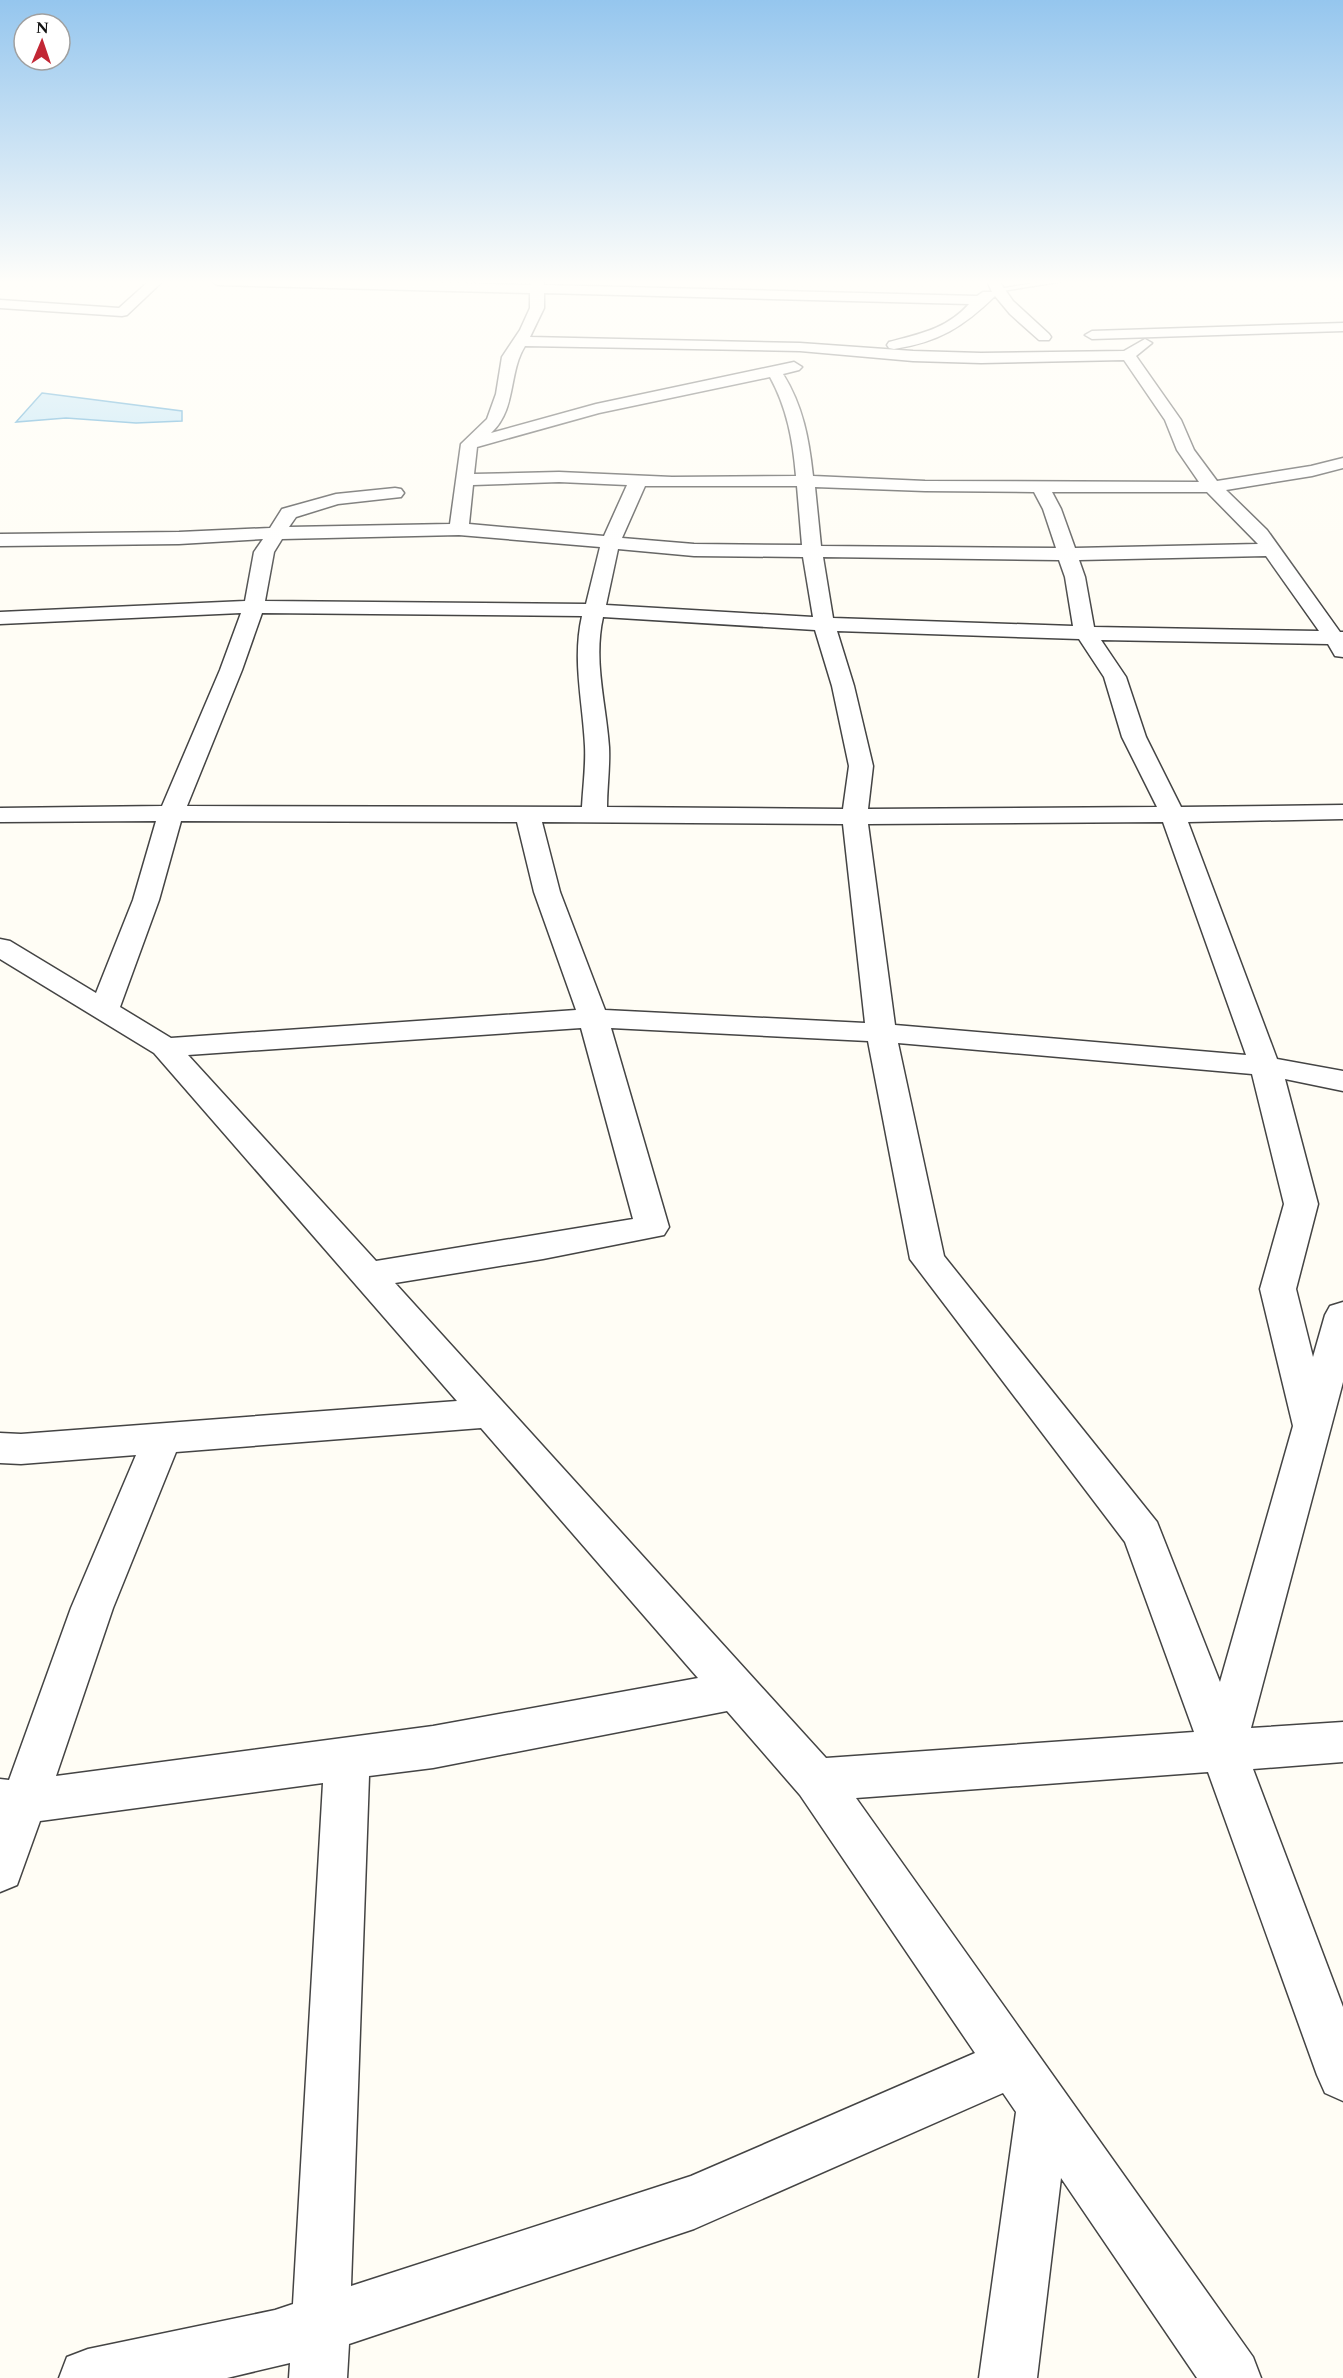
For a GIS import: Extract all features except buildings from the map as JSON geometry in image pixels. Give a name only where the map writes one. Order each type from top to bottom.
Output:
[{"type":"street","points":[[459,529],[469,444],[494,422],[504,392]]},
{"type":"street","points":[[469,444],[596,409],[676,392]]},
{"type":"street","points":[[786,392],[801,439],[812,551],[824,624],[843,686],[861,766],[855,816],[881,1033],[927,1259],[1143,1534],[1343,2075]]},
{"type":"street","points":[[1154,392],[1173,420],[1186,450],[1212,488],[1260,534],[1340,642]]},
{"type":"street","points":[[465,480],[559,477],[638,481],[806,481],[926,486],[1212,488],[1312,471],[1343,463]]},
{"type":"street","points":[[594,815],[597,747],[590,686],[589,632],[592,611],[610,544],[638,481]]},
{"type":"street","points":[[1040,487],[1052,509],[1075,577],[1085,632],[1115,677],[1134,737],[1173,814],[1265,1066],[1301,1204],[1278,1289],[1312,1425]]},
{"type":"street","points":[[104,1010],[146,900],[171,814],[231,670],[254,607],[264,552],[289,513],[336,499],[395,493]]},
{"type":"street","points":[[0,540],[178,538],[276,533],[459,529],[694,550],[1067,554],[1271,550]]},
{"type":"street","points":[[0,618],[254,607],[362,606],[592,611],[824,624],[1340,642]]},
{"type":"street","points":[[0,815],[855,816],[1343,812]]},
{"type":"street","points":[[367,1275],[652,1227],[593,1018],[547,892],[528,815]]},
{"type":"street","points":[[0,947],[165,1047],[816,1780],[1232,2378]]},
{"type":"street","points":[[165,1047],[593,1018],[881,1033],[1265,1066],[1343,1081]]},
{"type":"street","points":[[1223,1749],[1343,1315]]},
{"type":"street","points":[[0,1448],[21,1449],[490,1413]]},
{"type":"street","points":[[0,1869],[12,1801],[162,1438]]},
{"type":"street","points":[[12,1801],[433,1747],[736,1690]]},
{"type":"street","points":[[816,1780],[1343,1742]]},
{"type":"street","points":[[318,2378],[347,1759]]},
{"type":"street","points":[[88,2378],[275,2339],[694,2202],[1012,2063]]},
{"type":"street","points":[[1008,2378],[1043,2107]]},
{"type":"water","points":[[42,393],[182,411],[182,421],[136,423],[66,418],[16,422]]}]
